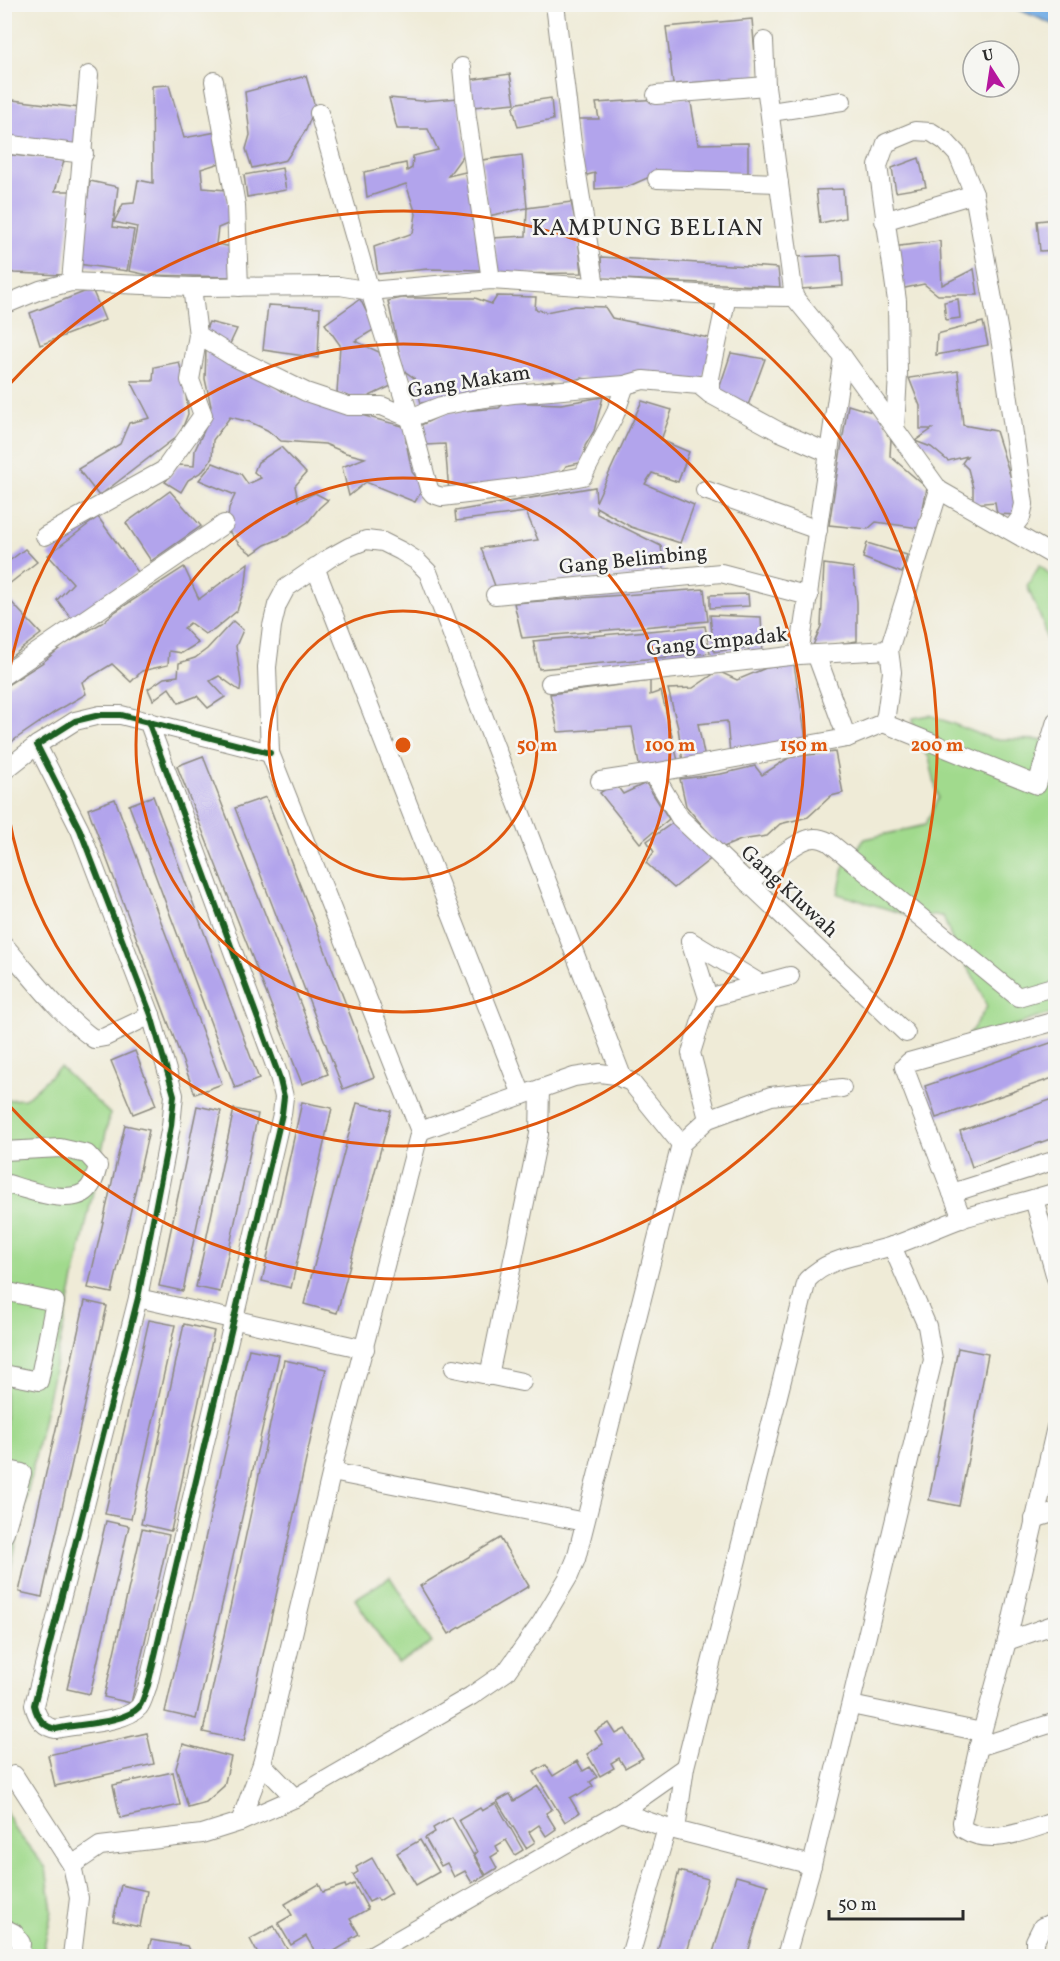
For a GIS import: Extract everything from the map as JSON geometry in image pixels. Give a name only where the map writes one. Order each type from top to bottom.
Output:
[{"type":"street","points":[[555,4],[572,143],[595,286]]},
{"type":"street","points":[[764,41],[766,86],[794,297],[843,357],[939,490],[1056,557]]},
{"type":"street","points":[[462,67],[467,118],[491,280]]},
{"type":"street","points":[[71,282],[84,154],[89,75]]},
{"type":"street","points":[[214,81],[236,205],[239,287]]},
{"type":"street","points":[[656,95],[766,86]]},
{"type":"street","points":[[771,112],[842,101]]},
{"type":"street","points":[[319,113],[429,489],[433,494],[442,497],[532,486],[583,476],[615,414],[625,385]]},
{"type":"street","points":[[895,429],[898,374],[897,301],[878,166],[886,143],[915,131],[931,132],[945,141],[958,155],[974,194],[1001,344],[1024,504],[1021,517],[1011,530]]},
{"type":"street","points":[[4,144],[84,154]]},
{"type":"street","points":[[657,179],[779,183]]},
{"type":"street","points":[[884,221],[974,194]]},
{"type":"street","points":[[4,305],[40,290],[71,282],[192,287],[340,286],[370,291],[491,280],[728,296],[794,297]]},
{"type":"street","points":[[45,536],[164,470],[203,415],[190,380],[198,335],[192,287]]},
{"type":"street","points":[[710,394],[710,378],[728,296]]},
{"type":"street","name":"Gang Makam","points":[[198,335],[232,356],[306,392],[348,406],[381,406],[410,418],[441,406],[513,394],[625,385],[643,380],[699,385],[710,394],[778,431],[829,453]]},
{"type":"street","points":[[843,357],[809,596],[808,654],[847,738]]},
{"type":"street","points":[[705,490],[818,530]]},
{"type":"street","points":[[883,723],[892,672],[889,650],[939,490]]},
{"type":"street","points":[[4,675],[224,524]]},
{"type":"street","points":[[240,1822],[262,1764],[332,1472],[420,1131],[270,753],[267,667],[277,605],[286,588],[349,547],[366,540],[383,542],[417,561],[428,572],[623,1079]]},
{"type":"street","points":[[315,567],[522,1095]]},
{"type":"street","name":"Gang Belimbing","points":[[495,596],[721,573],[809,596]]},
{"type":"street","name":"Gang Cmpadak","points":[[550,683],[808,654],[889,650]]},
{"type":"street","points":[[4,771],[37,745],[75,721],[100,715],[122,715],[148,720],[270,753]]},
{"type":"street","points":[[37,745],[80,830],[151,1015],[174,1095],[171,1126],[138,1298],[34,1705],[41,1722],[56,1730],[101,1722],[129,1714],[140,1707],[148,1685],[284,1097],[279,1076],[148,720]]},
{"type":"street","points":[[600,781],[847,738],[883,723],[1037,785],[1056,721]]},
{"type":"street","name":"Gang Kluwah","points":[[653,773],[680,818],[906,1033]]},
{"type":"street","points":[[748,883],[805,840],[817,838],[829,842],[1018,997],[1056,986]]},
{"type":"street","points":[[708,1119],[691,1053],[708,998],[690,941],[761,984]]},
{"type":"street","points":[[4,945],[45,992],[94,1038],[105,1037],[151,1015]]},
{"type":"street","points":[[708,998],[790,976]]},
{"type":"street","points":[[962,1219],[904,1069],[905,1065],[1056,1021]]},
{"type":"street","points":[[420,1131],[574,1077],[600,1073],[631,1082],[681,1144]]},
{"type":"street","points":[[72,1865],[100,1846],[202,1834],[240,1822],[295,1798],[471,1696],[506,1672],[541,1623],[569,1576],[576,1558],[681,1144],[708,1119],[771,1096],[842,1088]]},
{"type":"street","points":[[489,1376],[539,1134],[540,1089]]},
{"type":"street","points":[[4,1151],[60,1148],[87,1154],[98,1166],[88,1190],[74,1197],[55,1196],[4,1183]]},
{"type":"street","points":[[952,1193],[1056,1160]]},
{"type":"street","points":[[630,1956],[672,1829],[685,1767],[807,1280],[826,1265],[846,1257],[892,1246],[962,1219],[1056,1192]]},
{"type":"street","points":[[1034,1199],[1056,1278]]},
{"type":"street","points":[[786,1956],[812,1865],[933,1360],[927,1326],[892,1246]]},
{"type":"street","points":[[4,1291],[56,1302],[39,1381],[4,1374]]},
{"type":"street","points":[[138,1298],[364,1349]]},
{"type":"street","points":[[454,1368],[522,1382]]},
{"type":"street","points":[[1056,1427],[1007,1641],[980,1739],[962,1822],[963,1829],[972,1834],[988,1837],[1011,1835],[1056,1821]]},
{"type":"street","points":[[4,1469],[22,1473],[4,1535]]},
{"type":"street","points":[[332,1472],[585,1522]]},
{"type":"street","points":[[1034,1519],[1056,1512]]},
{"type":"street","points":[[1007,1641],[1056,1624]]},
{"type":"street","points":[[851,1705],[980,1739],[1056,1722]]},
{"type":"street","points":[[262,1764],[295,1798]]},
{"type":"street","points":[[370,1956],[621,1812],[685,1767]]},
{"type":"street","points":[[14,1775],[72,1865],[79,1898],[72,1956]]},
{"type":"street","points":[[621,1812],[672,1829],[812,1865]]},
{"type":"street","points":[[1035,1956],[1035,1941],[1042,1927],[1056,1921]]},
{"type":"street","points":[[4,1928],[14,1933],[21,1943],[20,1956]]},
{"type":"green space","points":[[1040,565],[1055,580],[1055,662],[1049,651],[1042,621],[1027,586]]},
{"type":"green space","points":[[930,715],[992,739],[1048,740],[1055,730],[1055,1012],[964,1042],[987,1007],[976,981],[955,948],[943,916],[907,915],[838,894],[845,862],[865,839],[925,825],[938,798],[929,757],[915,744],[913,718]]},
{"type":"green space","points":[[60,1067],[110,1114],[5,1595],[5,1100],[25,1099]]},
{"type":"green space","points":[[390,1577],[432,1643],[398,1664],[355,1599]]},
{"type":"green space","points":[[4,1807],[14,1828],[46,1868],[52,1911],[42,1956],[5,1956]]},
{"type":"water","points":[[1007,5],[1055,5],[1055,25]]},
{"type":"building","points":[[752,19],[757,78],[673,84],[666,27]]},
{"type":"building","points":[[510,74],[515,103],[473,107],[469,80]]},
{"type":"building","points":[[306,76],[315,107],[306,130],[286,160],[252,168],[246,149],[250,135],[245,92]]},
{"type":"building","points":[[169,85],[184,138],[217,132],[220,163],[201,169],[203,188],[226,190],[230,223],[218,228],[216,244],[232,247],[233,277],[148,275],[129,271],[137,227],[114,222],[123,204],[134,203],[138,180],[153,183],[152,86]]},
{"type":"building","points":[[690,97],[698,144],[748,143],[748,174],[654,175],[627,187],[595,189],[595,173],[583,176],[575,119],[599,119],[596,103]]},
{"type":"building","points":[[389,98],[421,101],[459,98],[465,153],[448,176],[465,172],[470,182],[484,270],[428,269],[378,274],[374,247],[413,233],[416,214],[406,184],[367,197],[364,172],[406,163],[407,171],[412,168],[413,156],[438,150],[428,129],[397,129]]},
{"type":"building","points":[[551,98],[553,120],[518,127],[513,108],[518,103]]},
{"type":"building","points":[[4,99],[80,108],[78,147],[4,139]]},
{"type":"building","points":[[4,154],[64,161],[55,191],[73,191],[63,275],[14,273],[4,269]]},
{"type":"building","points":[[522,155],[527,208],[488,216],[482,160]]},
{"type":"building","points":[[919,158],[926,187],[896,192],[892,168]]},
{"type":"building","points":[[282,168],[286,190],[247,197],[244,175]]},
{"type":"building","points":[[90,181],[118,187],[113,227],[134,230],[127,271],[78,264]]},
{"type":"building","points":[[843,189],[845,218],[820,223],[816,190]]},
{"type":"building","points":[[571,202],[577,228],[582,273],[499,274],[493,238],[526,236],[527,208]]},
{"type":"building","points":[[1056,219],[1056,250],[1040,251],[1037,221]]},
{"type":"building","points":[[940,241],[942,285],[974,269],[978,295],[938,295],[924,284],[900,289],[892,247]]},
{"type":"building","points":[[841,255],[843,286],[801,289],[797,257]]},
{"type":"building","points":[[601,257],[778,268],[780,287],[602,278]]},
{"type":"building","points":[[92,289],[105,320],[40,345],[30,313]]},
{"type":"building","points":[[497,296],[536,297],[535,309],[546,312],[575,306],[605,307],[612,318],[714,339],[703,381],[598,382],[582,378],[561,384],[554,380],[421,403],[414,378],[403,370],[388,301],[402,298],[475,298],[492,304]]},
{"type":"building","points":[[360,299],[375,329],[355,341],[379,352],[391,386],[361,400],[337,393],[340,345],[325,324]]},
{"type":"building","points":[[958,299],[960,318],[946,320],[944,302]]},
{"type":"building","points":[[268,305],[320,308],[318,358],[263,350]]},
{"type":"building","points":[[209,322],[237,329],[229,346],[204,334]]},
{"type":"building","points":[[983,322],[988,345],[936,355],[937,334]]},
{"type":"building","points":[[206,350],[258,374],[281,391],[329,405],[348,415],[361,415],[406,427],[406,442],[412,472],[424,487],[415,502],[366,482],[349,496],[342,467],[365,458],[325,444],[281,441],[267,430],[250,422],[230,417],[213,440],[212,458],[203,471],[188,480],[181,492],[165,482],[179,465],[194,466],[195,450],[207,424],[211,406],[205,379]]},
{"type":"building","points":[[731,353],[765,359],[747,408],[718,392]]},
{"type":"building","points":[[179,362],[185,385],[188,414],[180,434],[99,496],[78,469],[120,444],[129,423],[150,418],[131,381],[153,381],[154,367]]},
{"type":"building","points":[[958,371],[963,425],[996,431],[1015,491],[1018,515],[997,514],[995,502],[973,504],[973,488],[968,469],[962,463],[967,456],[948,461],[931,447],[915,441],[932,429],[920,429],[920,406],[909,378]]},
{"type":"building","points":[[603,397],[594,431],[585,446],[584,462],[566,466],[560,476],[449,492],[445,444],[425,445],[421,425],[448,412],[499,408],[505,402],[561,404]]},
{"type":"building","points":[[642,401],[672,410],[661,440],[689,452],[678,482],[652,473],[645,484],[694,505],[680,543],[631,527],[596,507],[597,514],[661,546],[665,575],[495,586],[481,548],[538,540],[526,512],[456,521],[455,511],[595,487],[596,502]]},
{"type":"building","points":[[848,405],[882,415],[891,438],[890,456],[927,488],[919,528],[876,522],[868,529],[829,525]]},
{"type":"building","points":[[281,447],[306,473],[295,486],[298,501],[315,493],[328,500],[308,522],[252,554],[240,545],[227,529],[229,508],[235,495],[199,480],[213,463],[241,474],[248,484],[261,478],[254,472],[258,462]]},
{"type":"building","points":[[170,491],[201,526],[151,561],[126,523]]},
{"type":"building","points":[[98,517],[138,572],[72,619],[57,600],[73,583],[48,555]]},
{"type":"building","points":[[867,543],[907,555],[902,573],[863,558]]},
{"type":"building","points":[[25,549],[37,562],[4,588],[4,565]]},
{"type":"building","points":[[248,563],[246,583],[237,611],[214,630],[205,634],[190,623],[184,628],[198,643],[182,653],[169,651],[168,665],[142,671],[131,682],[112,664],[82,682],[86,694],[14,740],[4,750],[4,687],[42,663],[65,644],[102,623],[116,611],[184,567],[199,599]]},
{"type":"building","points":[[824,564],[853,568],[857,602],[857,641],[812,648],[821,626]]},
{"type":"building","points":[[704,589],[708,621],[522,638],[514,603]]},
{"type":"building","points":[[4,594],[41,634],[4,662]]},
{"type":"building","points":[[748,594],[749,606],[710,608],[710,595]]},
{"type":"building","points":[[710,615],[761,617],[763,654],[749,655],[748,647],[714,652]]},
{"type":"building","points":[[233,621],[243,630],[236,646],[240,691],[219,676],[210,681],[225,697],[208,708],[197,696],[179,703],[169,688],[153,700],[148,689],[164,678],[178,676],[179,663],[195,658],[207,649]]},
{"type":"building","points":[[705,626],[710,653],[539,669],[533,641]]},
{"type":"building","points":[[794,664],[806,739],[730,754],[727,721],[698,724],[705,759],[683,762],[678,728],[668,689],[693,688],[718,671],[737,680],[766,668]]},
{"type":"building","points":[[650,681],[650,695],[661,691],[679,765],[641,775],[632,727],[558,732],[550,694]]},
{"type":"building","points":[[835,752],[843,793],[831,796],[808,817],[780,824],[767,836],[741,840],[721,848],[686,806],[680,779],[721,774],[755,766],[762,775],[790,757]]},
{"type":"building","points":[[203,756],[328,1074],[302,1084],[177,766]]},
{"type":"building","points":[[615,783],[623,794],[646,783],[669,819],[640,843],[600,793]]},
{"type":"building","points":[[153,796],[259,1079],[235,1088],[129,805]]},
{"type":"building","points":[[266,797],[374,1077],[343,1089],[235,808]]},
{"type":"building","points":[[115,799],[222,1084],[195,1094],[88,809]]},
{"type":"building","points":[[674,822],[713,857],[674,888],[646,863],[654,852],[647,841]]},
{"type":"building","points":[[1056,1041],[1056,1077],[936,1118],[925,1086]]},
{"type":"building","points":[[135,1051],[156,1105],[133,1114],[111,1061]]},
{"type":"building","points":[[1056,1098],[1056,1137],[972,1167],[960,1131]]},
{"type":"building","points":[[302,1102],[332,1108],[291,1288],[262,1281]]},
{"type":"building","points":[[357,1103],[391,1111],[337,1313],[304,1304]]},
{"type":"building","points":[[197,1106],[221,1111],[183,1291],[159,1286]]},
{"type":"building","points":[[234,1109],[258,1114],[220,1292],[196,1287]]},
{"type":"building","points":[[125,1125],[149,1130],[112,1293],[88,1288]]},
{"type":"building","points":[[85,1301],[107,1306],[42,1597],[19,1592]]},
{"type":"building","points":[[149,1320],[175,1325],[131,1519],[105,1514]]},
{"type":"building","points":[[184,1324],[214,1331],[171,1531],[141,1524]]},
{"type":"building","points":[[958,1348],[988,1354],[959,1506],[929,1500]]},
{"type":"building","points":[[249,1349],[279,1355],[196,1719],[165,1712]]},
{"type":"building","points":[[284,1360],[326,1369],[244,1741],[203,1732]]},
{"type":"building","points":[[106,1521],[129,1526],[90,1694],[67,1689]]},
{"type":"building","points":[[142,1529],[169,1535],[131,1703],[104,1697]]},
{"type":"building","points":[[500,1538],[529,1586],[449,1634],[420,1586]]},
{"type":"building","points":[[609,1723],[616,1734],[625,1729],[643,1758],[625,1768],[619,1758],[611,1763],[614,1768],[600,1776],[587,1754],[603,1744],[595,1731]]},
{"type":"building","points":[[147,1733],[154,1764],[55,1786],[48,1755]]},
{"type":"building","points":[[183,1744],[231,1757],[224,1786],[206,1802],[188,1807],[176,1768]]},
{"type":"building","points":[[577,1761],[583,1771],[590,1767],[597,1777],[590,1782],[593,1786],[578,1796],[577,1794],[570,1798],[579,1813],[565,1822],[534,1772],[546,1765],[553,1776]]},
{"type":"building","points":[[173,1772],[180,1805],[120,1818],[113,1785]]},
{"type":"building","points":[[538,1786],[552,1809],[546,1813],[556,1829],[546,1836],[539,1825],[529,1832],[535,1842],[526,1848],[497,1801],[510,1794],[514,1801]]},
{"type":"building","points":[[496,1803],[523,1850],[515,1855],[506,1840],[496,1846],[499,1852],[491,1857],[497,1868],[486,1875],[474,1854],[477,1852],[459,1820],[480,1808],[482,1811]]},
{"type":"building","points":[[452,1817],[485,1876],[472,1883],[465,1871],[454,1877],[447,1863],[441,1866],[425,1838],[435,1832],[433,1828]]},
{"type":"building","points":[[420,1840],[439,1872],[416,1885],[397,1853]]},
{"type":"building","points":[[372,1858],[392,1893],[379,1901],[377,1898],[369,1902],[353,1875],[358,1872],[356,1867]]},
{"type":"building","points":[[679,1871],[708,1879],[686,1956],[656,1956]]},
{"type":"building","points":[[736,1876],[768,1885],[747,1956],[712,1956]]},
{"type":"building","points":[[319,1884],[323,1892],[345,1885],[346,1888],[354,1884],[368,1909],[350,1919],[359,1934],[328,1955],[325,1950],[317,1955],[306,1936],[291,1945],[278,1923],[292,1915],[285,1904]]},
{"type":"building","points":[[121,1885],[147,1891],[140,1927],[113,1921]]},
{"type":"building","points":[[274,1926],[291,1956],[259,1956],[250,1939]]},
{"type":"building","points":[[151,1940],[187,1946],[189,1950],[200,1953],[200,1956],[147,1956]]},
{"type":"cycle path","points":[[148,721],[279,1076],[284,1097],[282,1114],[144,1697],[139,1707],[123,1716],[112,1720],[56,1729],[41,1721],[34,1705],[138,1298],[171,1126],[174,1095],[151,1015],[80,830],[37,745],[75,721],[100,715],[121,715],[270,753]]},
{"type":"district","name":"KAMPUNG BELIAN","points":[[648,227]]}]
